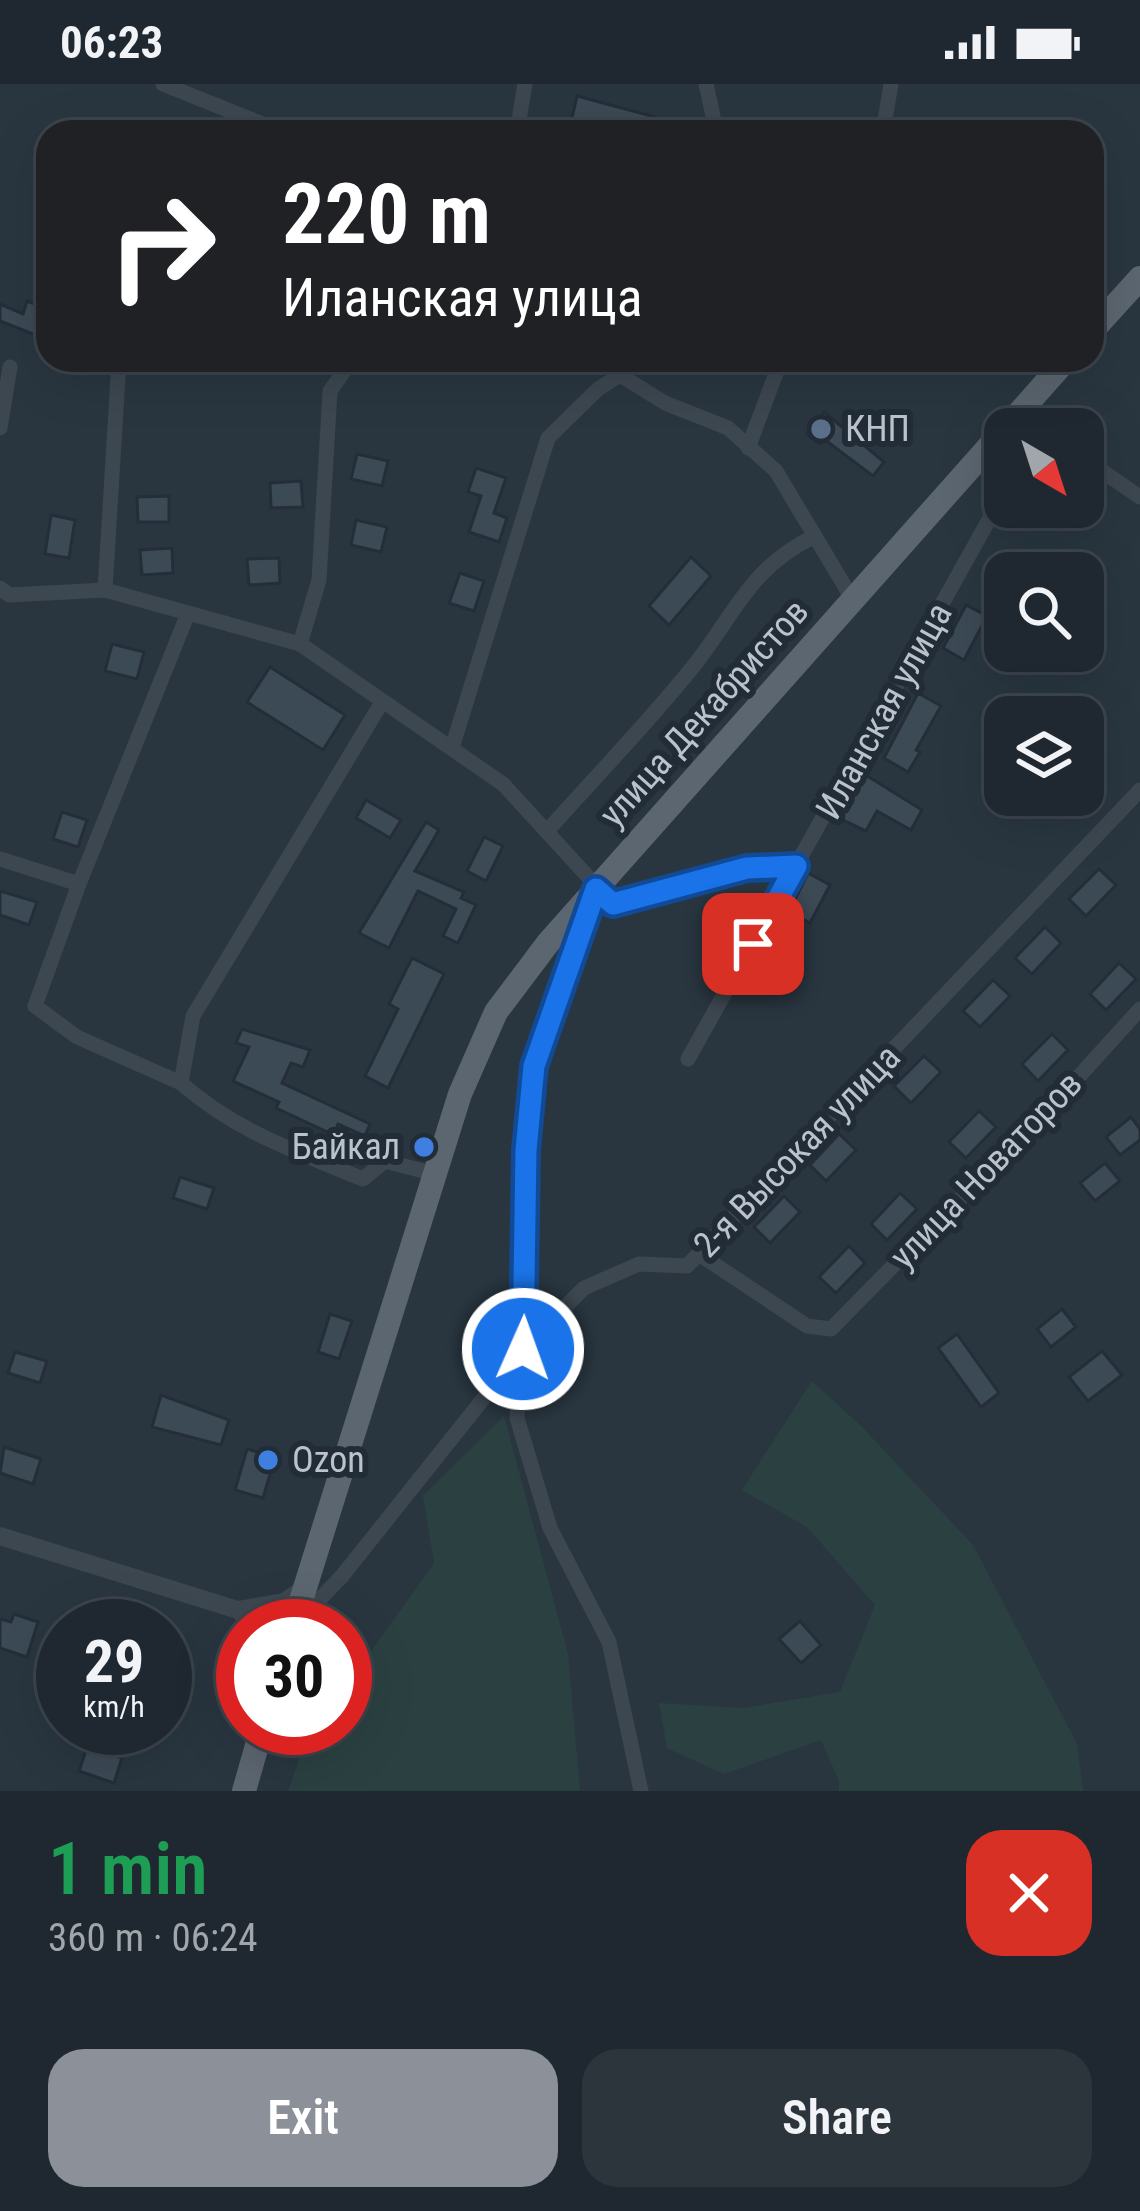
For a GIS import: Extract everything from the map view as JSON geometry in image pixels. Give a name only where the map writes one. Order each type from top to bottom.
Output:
[{"type":"main road","points":[[1104,318],[1140,278]]},
{"type":"main road","name":"улица Декабристов","points":[[1039,408],[1059,372]]},
{"type":"main road","name":"улица Декабристов","points":[[301,1599],[460,1094],[496,1012],[548,943],[853,600],[984,470]]},
{"type":"main road","points":[[244,1791],[254,1755]]},
{"type":"street","points":[[164,84],[252,120]]},
{"type":"street","points":[[519,120],[525,84]]},
{"type":"street","points":[[706,84],[711,120]]},
{"type":"street","points":[[885,120],[891,84]]},
{"type":"street","points":[[0,428],[10,367]]},
{"type":"street","points":[[105,590],[118,372]]},
{"type":"street","points":[[300,644],[320,580],[330,391],[343,372]]},
{"type":"street","points":[[618,372],[665,403],[728,428],[776,471],[853,600]]},
{"type":"street","points":[[748,448],[776,372]]},
{"type":"street","points":[[452,748],[548,438],[598,389],[620,375]]},
{"type":"street","points":[[1104,472],[1140,497]]},
{"type":"street","name":"Иланская улица","points":[[688,1059],[984,528]]},
{"type":"street","points":[[548,830],[695,663],[760,572],[785,550],[814,536]]},
{"type":"street","points":[[0,588],[9,595],[105,590],[300,644],[503,784],[613,904],[747,868],[796,866]]},
{"type":"street","points":[[187,616],[35,1006],[76,1037],[181,1083],[214,1112],[249,1131],[363,1179],[385,1161],[435,1174]]},
{"type":"street","points":[[181,1083],[193,1016],[382,702]]},
{"type":"street","name":"2-я Высокая улица","points":[[319,1599],[523,1349],[584,1288],[639,1264],[687,1266],[1140,790]]},
{"type":"street","points":[[0,859],[79,884]]},
{"type":"street","points":[[596,889],[534,1066],[526,1150],[523,1349],[517,1418],[550,1528],[609,1642],[641,1791]]},
{"type":"street","name":"улица Новаторов","points":[[699,1254],[807,1326],[831,1329],[953,1204],[995,1169],[1140,1009]]},
{"type":"street","points":[[0,1536],[216,1603]]},
{"type":"street","points":[[288,1599],[304,1588]]},
{"type":"green space","points":[[812,1381],[973,1545],[1077,1744],[1083,1791],[839,1791],[821,1740],[724,1774],[667,1748],[659,1703],[742,1708],[840,1692],[875,1605],[807,1527],[742,1490]]},
{"type":"green space","points":[[504,1416],[568,1654],[580,1791],[288,1791],[301,1755],[372,1755],[372,1650],[434,1563],[423,1496]]},
{"type":"building","points":[[577,96],[655,117],[654,120],[572,118]]},
{"type":"building","points":[[27,301],[36,304],[36,335],[0,321],[0,304],[23,314]]},
{"type":"building","points":[[824,412],[884,462],[873,476],[824,439],[820,444],[807,434]]},
{"type":"building","points":[[357,454],[388,461],[382,486],[351,479]]},
{"type":"building","points":[[476,468],[506,478],[494,513],[507,518],[499,542],[469,532],[481,496],[468,492]]},
{"type":"building","points":[[301,481],[303,507],[271,508],[270,483]]},
{"type":"building","points":[[169,496],[169,522],[138,522],[137,497]]},
{"type":"building","points":[[51,515],[75,520],[69,558],[45,554]]},
{"type":"building","points":[[356,520],[387,527],[381,552],[351,545]]},
{"type":"building","points":[[172,548],[173,573],[142,575],[140,550]]},
{"type":"building","points":[[691,557],[711,576],[669,625],[649,606]]},
{"type":"building","points":[[279,558],[280,583],[249,585],[247,559]]},
{"type":"building","points":[[460,573],[484,581],[474,611],[449,603]]},
{"type":"building","points":[[966,605],[984,614],[964,660],[943,648]]},
{"type":"building","points":[[112,644],[144,652],[137,679],[105,671]]},
{"type":"building","points":[[270,667],[345,715],[323,750],[247,702]]},
{"type":"building","points":[[918,693],[941,706],[908,772],[884,758]]},
{"type":"building","points":[[864,774],[922,810],[911,830],[877,811],[866,831],[841,819]]},
{"type":"building","points":[[366,800],[401,820],[390,838],[356,818]]},
{"type":"building","points":[[62,812],[87,820],[78,847],[53,839]]},
{"type":"building","points":[[426,822],[439,830],[415,871],[464,892],[461,898],[476,905],[458,943],[443,936],[456,909],[418,891],[389,948],[359,933]]},
{"type":"building","points":[[484,837],[503,846],[486,881],[467,871]]},
{"type":"building","points":[[1099,869],[1116,885],[1086,916],[1069,899]]},
{"type":"building","points":[[808,873],[830,885],[810,923],[789,912]]},
{"type":"building","points":[[0,891],[37,902],[29,925],[0,915]]},
{"type":"building","points":[[1045,927],[1061,943],[1032,974],[1015,958]]},
{"type":"building","points":[[412,958],[444,974],[388,1088],[365,1076],[398,1009],[389,1004]]},
{"type":"building","points":[[1119,963],[1136,979],[1106,1010],[1090,994]]},
{"type":"building","points":[[993,980],[1010,996],[980,1027],[963,1011]]},
{"type":"building","points":[[242,1029],[310,1050],[303,1067],[291,1063],[282,1083],[370,1124],[365,1136],[338,1124],[334,1135],[233,1081],[249,1047],[236,1043]]},
{"type":"building","points":[[1052,1034],[1068,1050],[1038,1081],[1022,1064]]},
{"type":"building","points":[[924,1056],[941,1072],[911,1103],[894,1086]]},
{"type":"building","points":[[979,1111],[996,1127],[966,1158],[949,1142]]},
{"type":"building","points":[[1131,1117],[1140,1129],[1140,1140],[1120,1155],[1106,1137]]},
{"type":"building","points":[[839,1134],[856,1150],[826,1181],[810,1165]]},
{"type":"building","points":[[1105,1163],[1120,1181],[1095,1201],[1080,1183]]},
{"type":"building","points":[[180,1177],[214,1188],[207,1209],[173,1198]]},
{"type":"building","points":[[900,1193],[917,1209],[887,1240],[871,1224]]},
{"type":"building","points":[[784,1196],[800,1212],[770,1243],[754,1227]]},
{"type":"building","points":[[849,1246],[865,1263],[836,1293],[819,1277]]},
{"type":"building","points":[[1062,1309],[1076,1327],[1051,1347],[1037,1329]]},
{"type":"building","points":[[330,1314],[352,1321],[339,1359],[318,1352]]},
{"type":"building","points":[[957,1334],[999,1393],[981,1407],[938,1348]]},
{"type":"building","points":[[1102,1351],[1122,1375],[1088,1401],[1069,1377]]},
{"type":"building","points":[[15,1352],[47,1361],[40,1383],[8,1373]]},
{"type":"building","points":[[161,1395],[229,1420],[221,1445],[152,1427]]},
{"type":"building","points":[[4,1447],[41,1459],[33,1484],[0,1473]]},
{"type":"building","points":[[247,1449],[275,1457],[263,1498],[235,1490]]},
{"type":"building","points":[[14,1614],[36,1621],[27,1657],[0,1648],[0,1619],[11,1622]]},
{"type":"building","points":[[800,1621],[821,1645],[801,1663],[779,1639]]},
{"type":"building","points":[[84,1755],[122,1758],[114,1783],[79,1771]]},
{"type":"place","name":"КНП","points":[[821,429]]},
{"type":"place","name":"Байкал","points":[[424,1147]]},
{"type":"place","name":"Ozon","points":[[268,1460]]},
{"type":"route","points":[[523,1349],[526,1150],[534,1066],[596,889],[613,904],[747,868],[796,866],[753,944]]}]
